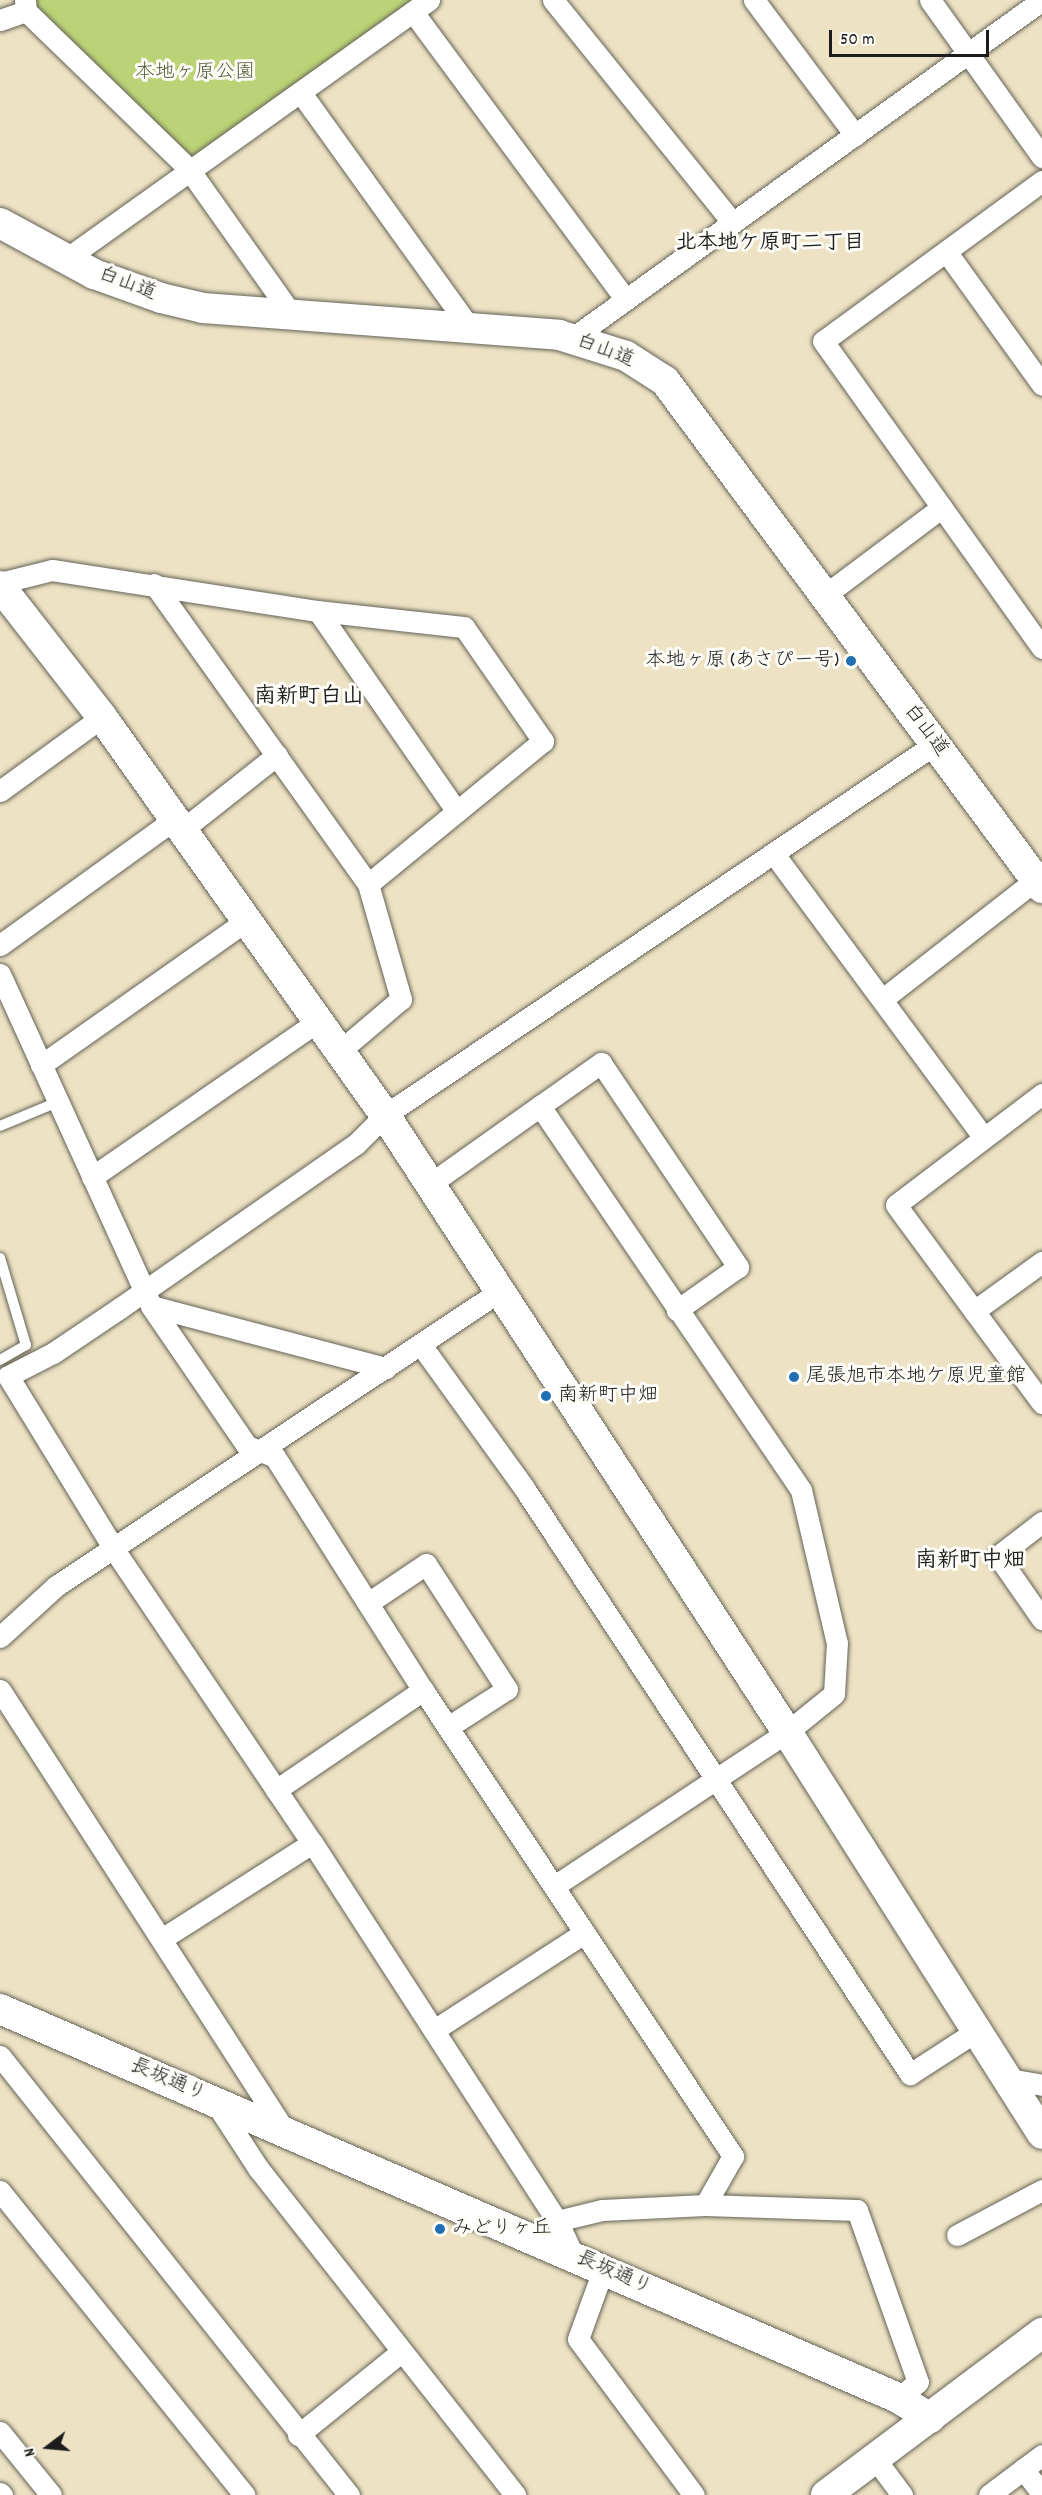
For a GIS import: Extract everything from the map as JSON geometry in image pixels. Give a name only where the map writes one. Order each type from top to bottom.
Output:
[{"type":"street","points":[[553,0],[732,222]]},
{"type":"street","points":[[754,0],[855,135]]},
{"type":"street","points":[[930,0],[1042,157]]},
{"type":"street","points":[[571,339],[855,135],[966,51],[1042,0]]},
{"type":"street","points":[[0,21],[25,5],[188,168],[292,315]]},
{"type":"street","points":[[66,259],[188,168],[301,93],[421,6],[625,298]]},
{"type":"street","points":[[301,93],[470,328]]},
{"type":"street","points":[[1042,182],[948,254],[823,341],[1042,648]]},
{"type":"street","name":"白山道","points":[[0,223],[94,274],[161,298],[203,308],[470,328],[571,339],[626,356],[665,381],[935,744],[1040,881]]},
{"type":"street","points":[[948,254],[1042,385]]},
{"type":"street","points":[[825,595],[942,507]]},
{"type":"street","points":[[368,884],[543,741],[464,627],[318,611],[52,570],[0,585],[102,717],[385,1115],[788,1732],[975,2032],[1009,2079],[1042,2134]]},
{"type":"street","points":[[154,584],[368,884],[401,999],[340,1052]]},
{"type":"street","points":[[318,611],[457,812]]},
{"type":"street","points":[[0,791],[102,717]]},
{"type":"street","points":[[574,2257],[557,2221],[434,2030],[312,1843],[114,1549],[8,1376],[8,1363],[53,1353],[147,1298],[356,1144],[385,1115],[935,744]]},
{"type":"street","points":[[0,945],[277,755]]},
{"type":"street","points":[[774,854],[884,998],[983,1136]]},
{"type":"street","points":[[884,998],[1040,881]]},
{"type":"street","points":[[41,1065],[247,920]]},
{"type":"street","points":[[0,974],[147,1298],[247,1446],[264,1450],[274,1457],[423,1690],[733,2156],[705,2205]]},
{"type":"street","points":[[92,1177],[318,1021]]},
{"type":"street","points":[[430,1184],[601,1064],[738,1267],[677,1310]]},
{"type":"street","points":[[1042,1094],[983,1136],[896,1205],[1042,1403]]},
{"type":"street","points":[[540,1106],[801,1490],[837,1643],[834,1694],[788,1732],[712,1778],[554,1886]]},
{"type":"street","points":[[974,1311],[1042,1262]]},
{"type":"street","points":[[0,1637],[56,1586],[264,1450],[500,1291]]},
{"type":"street","points":[[147,1298],[386,1368]]},
{"type":"street","points":[[421,1345],[525,1488],[712,1778],[910,2074],[975,2032]]},
{"type":"street","points":[[1042,1522],[998,1556],[1042,1619]]},
{"type":"street","points":[[368,1602],[426,1564],[507,1689],[448,1727]]},
{"type":"street","points":[[0,1690],[163,1938],[286,2133]]},
{"type":"street","points":[[276,1790],[423,1690]]},
{"type":"street","points":[[163,1938],[312,1843]]},
{"type":"street","points":[[434,2030],[584,1933]]},
{"type":"street","name":"長坂通り","points":[[0,2008],[898,2398],[930,2418]]},
{"type":"street","points":[[0,2056],[298,2435],[349,2495]]},
{"type":"street","points":[[1009,2079],[1042,2085]]},
{"type":"street","points":[[215,2102],[258,2168],[515,2495]]},
{"type":"street","points":[[957,2235],[1042,2190]]},
{"type":"street","points":[[0,2191],[244,2495]]},
{"type":"street","points":[[557,2221],[602,2210],[705,2205],[857,2210],[918,2382],[898,2398]]},
{"type":"street","points":[[603,2270],[578,2339],[694,2495]]},
{"type":"street","points":[[826,2495],[876,2460],[1042,2333]]},
{"type":"street","points":[[298,2435],[401,2352]]},
{"type":"street","points":[[0,2432],[51,2495]]},
{"type":"street","points":[[989,2495],[1042,2455]]},
{"type":"street","points":[[876,2460],[902,2495]]},
{"type":"street","points":[[1023,2469],[1042,2493]]},
{"type":"lane","points":[[0,1126],[58,1102]]},
{"type":"lane","points":[[0,1258],[26,1345],[8,1363]]},
{"type":"green space","name":"本地ヶ原公園","points":[[25,0],[424,0],[188,168]]},
{"type":"place","name":"本地ヶ原 (あさぴー号)","points":[[851,661]]},
{"type":"place","name":"尾張旭市本地ケ原児童館","points":[[794,1377]]},
{"type":"place","name":"南新町中畑","points":[[546,1396]]},
{"type":"place","name":"みどりヶ丘","points":[[440,2229]]},
{"type":"district","name":"北本地ケ原町二丁目","points":[[770,244]]},
{"type":"district","name":"南新町白山","points":[[309,698]]},
{"type":"district","name":"南新町中畑","points":[[970,1562]]}]
